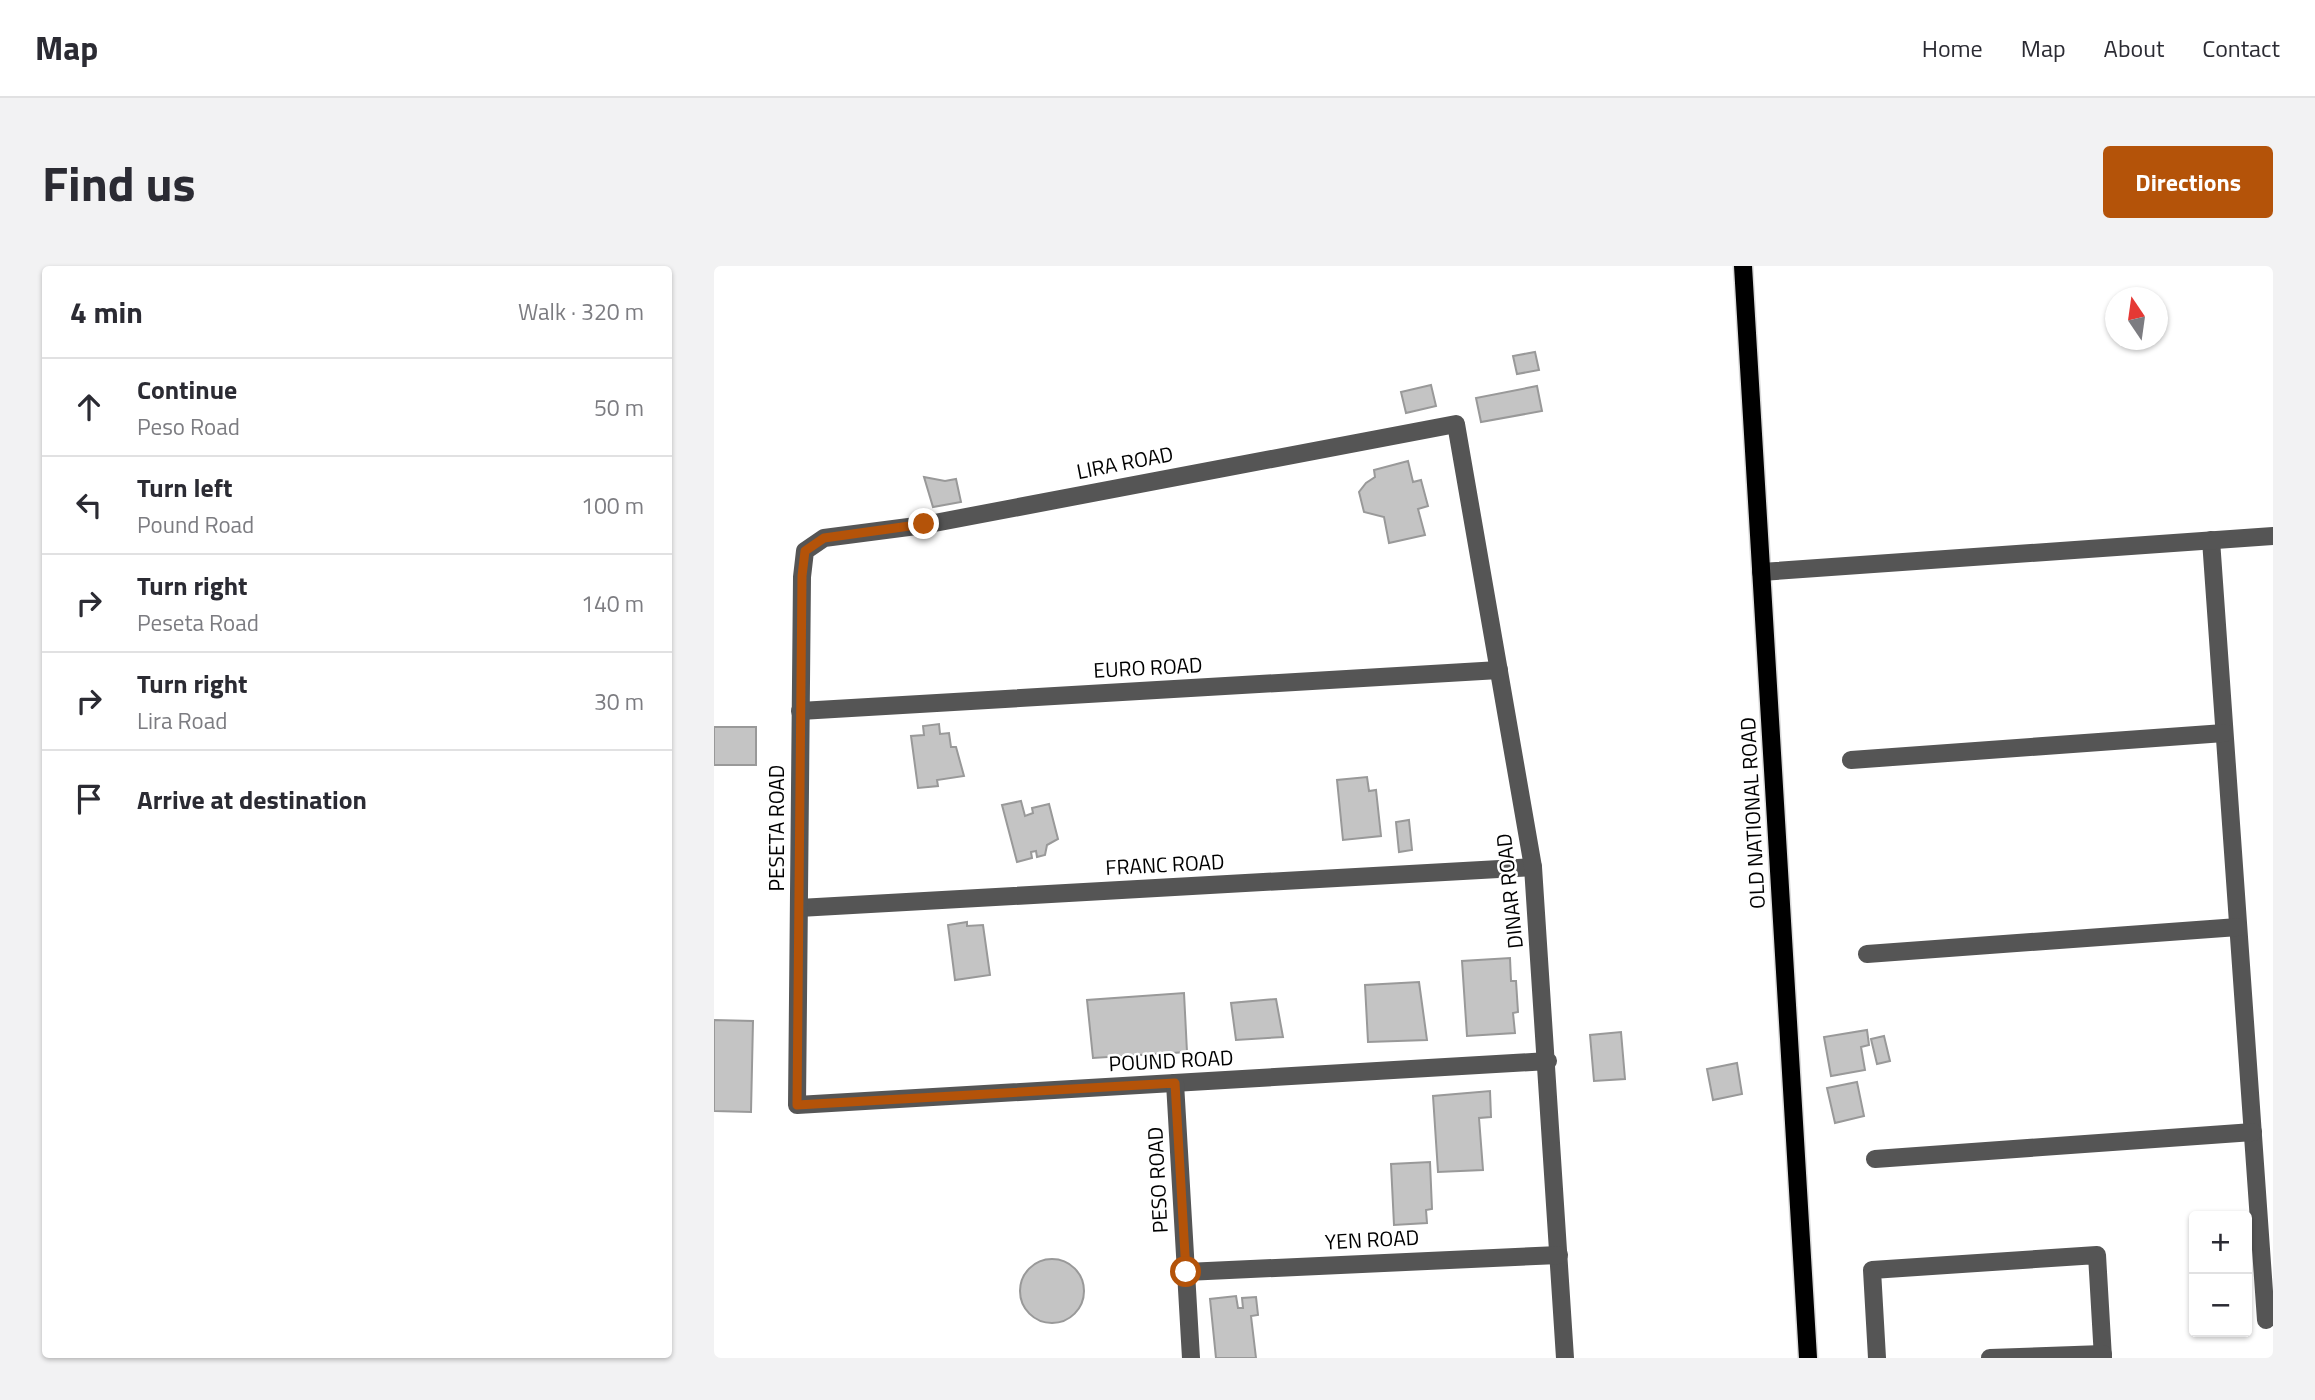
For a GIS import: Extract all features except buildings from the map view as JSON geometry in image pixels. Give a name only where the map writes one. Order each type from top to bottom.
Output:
[{"type":"main road","name":"OLD NATIONAL ROAD","points":[[1743,266],[1808,1358]]},
{"type":"street","name":"LIRA ROAD","points":[[805,551],[824,538],[937,522],[1456,424]]},
{"type":"street","name":"DINAR ROAD","points":[[1456,424],[1533,867],[1548,1061],[1565,1358]]},
{"type":"street","points":[[1761,572],[2273,536]]},
{"type":"street","points":[[2211,540],[2266,1320]]},
{"type":"street","name":"PESETA ROAD","points":[[797,1105],[800,711],[802,576],[805,551]]},
{"type":"street","name":"EURO ROAD","points":[[800,711],[1499,670]]},
{"type":"street","points":[[1851,760],[2224,733]]},
{"type":"street","name":"FRANC ROAD","points":[[799,908],[1533,867]]},
{"type":"street","points":[[1867,954],[2238,927]]},
{"type":"street","name":"POUND ROAD","points":[[797,1105],[1548,1061]]},
{"type":"street","name":"PESO ROAD","points":[[1175,1083],[1191,1358]]},
{"type":"street","points":[[1875,1159],[2252,1132]]},
{"type":"street","name":"YEN ROAD","points":[[1186,1272],[1559,1255]]},
{"type":"street","points":[[1877,1358],[1872,1270],[2097,1255],[2103,1356],[1990,1358]]},
{"type":"route","points":[[924,524],[824,538],[805,551],[802,576],[797,1105],[1175,1083],[1186,1272]]}]
